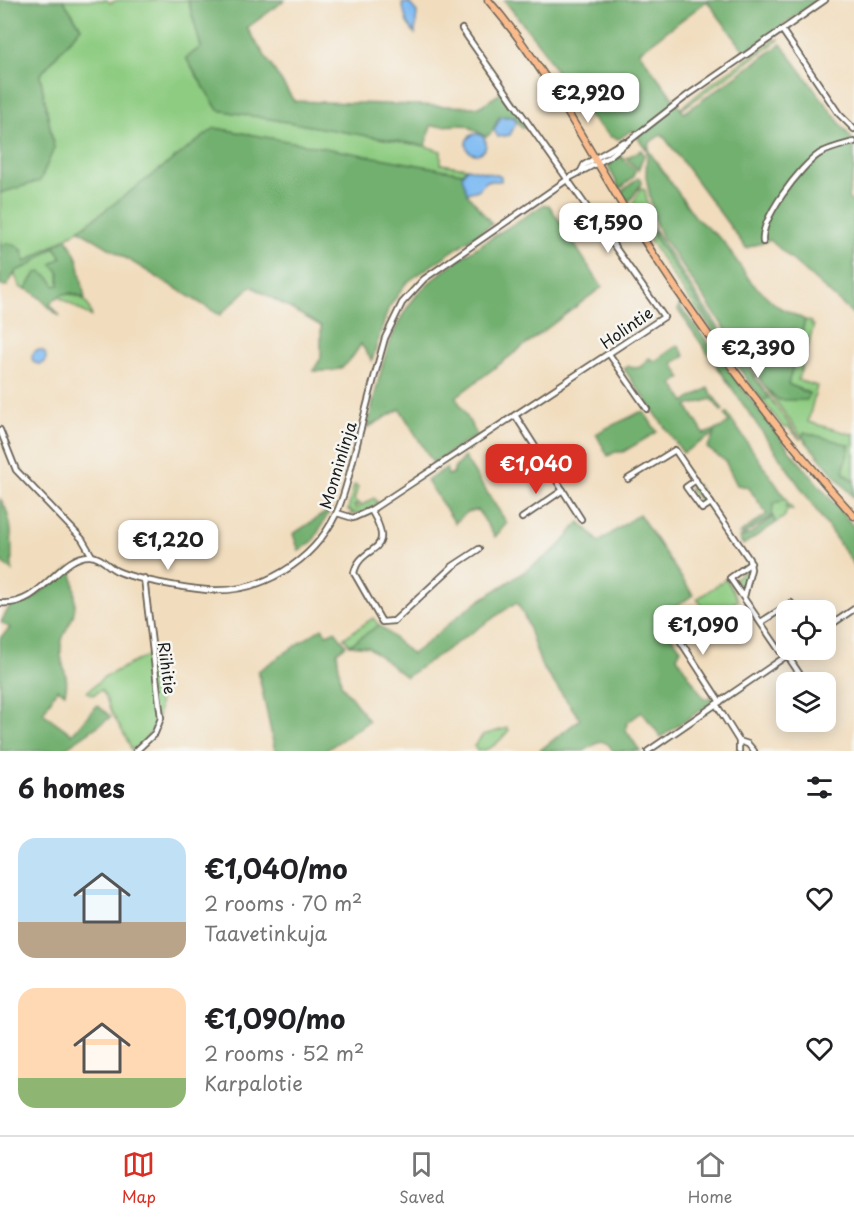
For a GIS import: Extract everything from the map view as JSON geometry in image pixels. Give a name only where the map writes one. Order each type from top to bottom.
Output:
[{"type":"main road","points":[[488,0],[529,52],[652,251],[720,348],[787,437],[854,516]]},
{"type":"street","name":"Monninlinja","points":[[92,556],[117,571],[207,590],[230,590],[259,583],[301,559],[319,541],[337,513],[385,338],[402,303],[416,286],[825,0]]},
{"type":"street","name":"Holintie","points":[[337,513],[352,518],[371,510],[664,317],[462,29]]},
{"type":"street","points":[[782,30],[839,114],[854,129]]},
{"type":"street","points":[[763,242],[763,229],[767,220],[802,169],[821,153],[854,142]]},
{"type":"street","points":[[609,354],[647,410]]},
{"type":"street","points":[[515,416],[581,519]]},
{"type":"street","points":[[0,430],[16,470],[82,539],[92,556],[83,557],[71,564],[26,599],[13,603],[0,603]]},
{"type":"street","points":[[628,479],[675,450],[751,563],[744,597]]},
{"type":"street","points":[[696,480],[686,487],[693,499],[702,509],[711,502]]},
{"type":"street","points":[[522,518],[563,490]]},
{"type":"street","points":[[371,510],[380,527],[382,538],[377,547],[358,564],[354,573],[382,622],[394,621],[453,566],[479,549]]},
{"type":"street","points":[[751,563],[730,578],[776,644]]},
{"type":"street","name":"Riihitie","points":[[136,751],[155,733],[161,718],[144,578]]},
{"type":"street","points":[[836,621],[854,609]]},
{"type":"street","points":[[760,622],[776,612]]},
{"type":"street","points":[[668,622],[740,741],[739,751]]},
{"type":"street","points":[[648,751],[779,660]]},
{"type":"street","points":[[788,660],[797,672]]},
{"type":"street","points":[[740,741],[748,744],[754,751]]},
{"type":"green space","points":[[0,0],[63,0],[81,27],[40,75],[54,148],[40,181],[0,193]]},
{"type":"green space","points":[[63,0],[107,0],[110,3],[118,0],[188,0],[201,47],[186,58],[218,110],[425,146],[441,151],[441,164],[467,168],[462,173],[215,128],[79,230],[25,262],[23,250],[0,245],[0,193],[40,181],[54,148],[40,75],[81,27]]},
{"type":"green space","points":[[188,0],[285,0],[247,28],[294,101],[479,107],[504,91],[528,127],[522,128],[514,116],[499,117],[492,132],[486,137],[466,125],[431,126],[425,146],[218,110],[186,58],[201,47]]},
{"type":"green space","points":[[504,0],[818,0],[745,52],[707,1],[639,52],[684,113],[781,44],[854,142],[854,171],[848,198],[854,203],[854,315],[770,240],[746,248],[662,134],[649,143],[648,150],[696,218],[723,241],[751,282],[777,306],[805,320],[788,384],[809,394],[807,400],[779,400],[765,387],[661,235],[655,222],[646,177],[647,150],[632,130],[619,139],[611,137],[576,104],[542,48]]},
{"type":"green space","points":[[780,39],[667,120],[708,86],[774,40]]},
{"type":"green space","points":[[215,128],[462,173],[467,193],[492,224],[406,283],[388,309],[372,361],[361,344],[347,364],[342,367],[331,371],[313,371],[321,358],[321,326],[251,286],[220,315],[79,230]]},
{"type":"green space","points":[[641,150],[644,155],[638,170],[626,158]]},
{"type":"green space","points":[[618,154],[635,170],[634,176],[620,189],[608,166]]},
{"type":"green space","points":[[638,178],[642,183],[629,202],[621,192]]},
{"type":"green space","points":[[641,188],[645,190],[654,237],[751,385],[673,276],[646,234],[632,205]]},
{"type":"green space","points":[[543,205],[549,205],[602,287],[456,397],[477,435],[433,463],[400,409],[367,428],[390,342],[397,325],[416,296],[459,259]]},
{"type":"green space","points":[[654,229],[704,307],[769,397],[763,401],[654,237]]},
{"type":"green space","points":[[67,238],[78,260],[85,299],[71,293],[58,297],[50,304],[60,316],[26,289],[36,273],[41,272],[51,279],[55,286],[59,285],[59,272],[52,264],[62,257],[55,247],[28,266],[16,271],[7,286],[0,285],[0,245],[10,243],[17,246],[25,262]]},
{"type":"green space","points":[[55,247],[62,257],[59,285],[55,286],[36,273],[26,289],[21,288],[15,276],[16,271],[28,266]]},
{"type":"green space","points":[[62,293],[82,299],[88,306],[92,317],[57,296]]},
{"type":"green space","points":[[679,305],[790,451],[854,527],[854,565],[678,310]]},
{"type":"green space","points":[[805,320],[814,325],[798,380],[817,386],[808,422],[854,433],[854,482],[804,433],[802,437],[765,387],[779,400],[809,393],[788,384]]},
{"type":"green space","points":[[678,345],[685,356],[673,363],[681,378],[673,384],[685,402],[708,388],[723,410],[721,411],[712,399],[687,406],[704,434],[729,422],[725,415],[727,413],[786,499],[773,504],[772,516],[743,535],[739,534],[767,514],[748,487],[737,485],[725,461],[707,448],[715,433],[683,453],[624,369],[628,366],[640,367],[649,358],[655,361]]},
{"type":"green space","points":[[769,397],[801,440],[788,427],[784,428],[763,401]]},
{"type":"green space","points":[[644,412],[657,432],[623,452],[615,452],[608,456],[596,434]]},
{"type":"green space","points":[[804,432],[850,445],[843,472],[854,482],[854,498],[802,437]]},
{"type":"green space","points":[[464,457],[507,523],[495,537],[478,510],[467,512],[455,523],[427,481],[446,468],[448,475],[454,473],[454,469]]},
{"type":"green space","points":[[696,484],[708,502],[703,505],[689,489]]},
{"type":"green space","points":[[354,485],[358,487],[354,500],[360,504],[354,506],[356,509],[374,498],[378,503],[363,512],[350,515],[353,512],[348,510]]},
{"type":"green space","points":[[0,499],[10,524],[12,571],[0,560]]},
{"type":"green space","points":[[786,499],[788,503],[786,506],[790,505],[793,510],[787,509],[785,516],[776,523],[771,512],[773,504]]},
{"type":"green space","points":[[331,509],[313,541],[299,551],[293,534]]},
{"type":"green space","points":[[639,514],[693,595],[658,619],[681,649],[677,657],[704,699],[711,697],[714,701],[661,737],[642,712],[627,723],[626,730],[640,751],[613,751],[608,744],[601,741],[584,751],[539,751],[580,719],[541,665],[526,620],[517,602],[406,677],[368,647],[350,645],[379,625],[412,654],[466,610],[548,555],[580,522],[599,542]]},
{"type":"green space","points":[[773,517],[776,523],[743,545],[739,538],[750,534]]},
{"type":"green space","points":[[70,568],[75,605],[73,616],[61,643],[67,681],[65,693],[57,689],[43,713],[72,734],[97,705],[111,717],[61,751],[0,751],[0,638],[10,628],[1,622],[10,606],[31,600]]},
{"type":"green space","points":[[749,568],[743,592],[734,579]]},
{"type":"green space","points":[[726,579],[738,600],[712,619],[697,599]]},
{"type":"green space","points":[[373,618],[379,625],[350,645],[344,638]]},
{"type":"green space","points":[[322,628],[326,634],[335,631],[346,645],[337,652],[341,684],[369,721],[325,751],[275,751],[258,671]]},
{"type":"green space","points":[[153,653],[159,695],[158,718],[145,740],[132,751],[103,692],[101,690],[93,695],[87,692],[104,677]]},
{"type":"green space","points":[[507,728],[509,730],[495,745],[477,751],[474,746],[483,735]]},
{"type":"water","points":[[402,3],[409,3],[417,12],[415,34],[407,23]]},
{"type":"water","points":[[501,117],[512,117],[517,121],[510,135],[498,137],[494,130]]},
{"type":"water","points":[[476,134],[483,137],[486,144],[483,151],[476,154],[469,151],[466,144],[469,137]]},
{"type":"water","points":[[467,168],[501,176],[501,181],[487,181],[478,190],[467,193],[462,176]]},
{"type":"water","points":[[36,350],[42,350],[46,357],[42,364],[36,364],[32,360],[32,354]]}]
